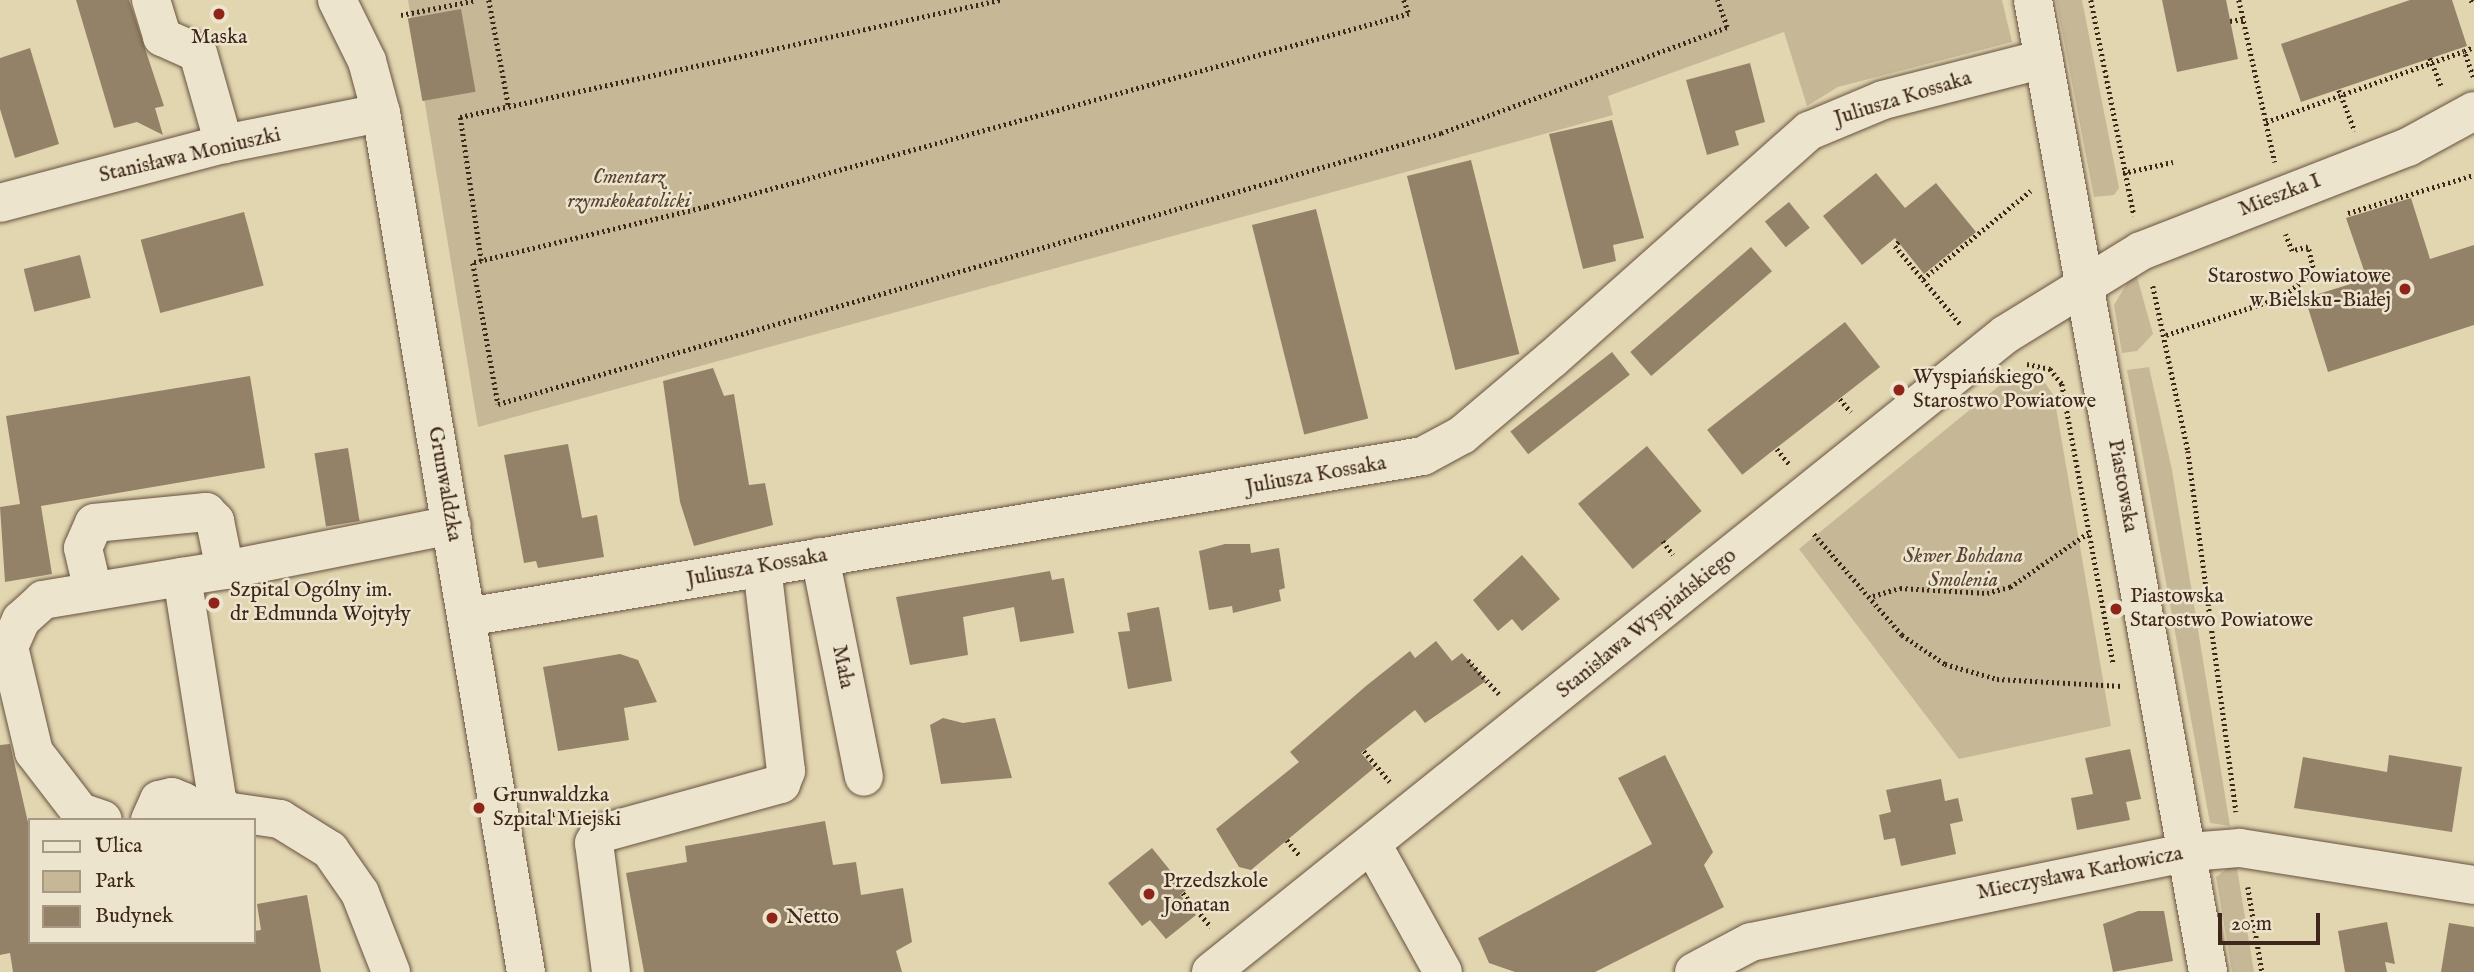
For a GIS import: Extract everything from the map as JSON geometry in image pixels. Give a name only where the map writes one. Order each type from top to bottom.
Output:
[{"type":"street","points":[[151,0],[162,37],[198,53],[224,144]]},
{"type":"street","name":"Grunwaldzka","points":[[337,0],[356,38],[381,113],[526,972]]},
{"type":"street","name":"Piastowska","points":[[2033,0],[2189,852],[2208,972]]},
{"type":"street","points":[[356,38],[384,8]]},
{"type":"street","name":"Juliusza Kossaka","points":[[467,617],[1423,456],[1462,435],[1552,359],[1809,131],[1883,100],[2044,59]]},
{"type":"street","name":"Mieszka I","points":[[2086,281],[2141,251],[2407,147],[2459,94]]},
{"type":"street","name":"Stanisława Moniuszki","points":[[0,204],[224,144],[381,113]]},
{"type":"street","name":"Stanisława Wyspiańskiego","points":[[1211,972],[2006,334],[2086,281]]},
{"type":"street","points":[[93,592],[83,548],[93,523],[206,512],[215,522],[225,569]]},
{"type":"street","points":[[97,818],[80,812],[34,752],[5,648],[21,620],[43,600],[182,577],[452,526]]},
{"type":"street","name":"Mała","points":[[820,557],[864,777]]},
{"type":"street","points":[[611,972],[594,843],[598,834],[607,827],[770,789],[781,784],[786,771],[762,567]]},
{"type":"street","points":[[182,577],[217,799],[225,811],[280,819],[330,850],[360,893],[391,972]]},
{"type":"street","points":[[151,818],[159,800],[172,797],[184,802],[190,818]]},
{"type":"street","points":[[1372,844],[1443,972]]},
{"type":"street","name":"Mieczysława Karłowicza","points":[[1694,972],[1751,942],[2189,852],[2240,848],[2474,885]]},
{"type":"path","points":[[384,8],[477,0]]},
{"type":"path","points":[[489,0],[509,108]]},
{"type":"path","points":[[481,261],[460,117],[1000,0]]},
{"type":"path","points":[[1404,0],[1409,14],[719,204],[473,263],[498,404],[1441,133],[1727,27],[1717,0]]},
{"type":"path","points":[[2091,0],[2132,215],[2141,218]]},
{"type":"path","points":[[2239,0],[2278,173]]},
{"type":"path","points":[[2230,21],[2243,19]]},
{"type":"path","points":[[2266,122],[2340,92],[2474,47]]},
{"type":"path","points":[[2436,99],[2459,94],[2474,78],[2464,51]]},
{"type":"path","points":[[2431,61],[2459,94]]},
{"type":"path","points":[[2340,92],[2358,138]]},
{"type":"path","points":[[2350,142],[2370,132]]},
{"type":"path","points":[[2123,173],[2173,162]]},
{"type":"path","points":[[2342,214],[2474,175]]},
{"type":"path","points":[[1923,279],[2041,182]]},
{"type":"path","points":[[2274,235],[2296,230]]},
{"type":"path","points":[[2166,335],[2280,298],[2314,273],[2308,247],[2292,251],[2285,233]]},
{"type":"path","points":[[1899,242],[1895,246],[1969,334]]},
{"type":"path","points":[[2161,278],[2152,285],[2166,335],[2217,639],[2240,848],[2262,972]]},
{"type":"path","points":[[2017,368],[2033,364],[2058,375],[2108,648]]},
{"type":"path","points":[[1799,536],[1820,521]]},
{"type":"path","points":[[1810,529],[1873,596],[1902,635],[1945,664],[1997,679],[2123,686]]},
{"type":"path","points":[[1873,596],[1900,588],[1987,593],[2010,587],[2088,533]]},
{"type":"path","points":[[1468,660],[1506,703]]},
{"type":"path","points":[[1364,751],[1397,791]]},
{"type":"path","points":[[1287,840],[1306,864]]},
{"type":"path","points":[[1183,893],[1217,935]]},
{"type":"green space","name":"Cmentarz rzymskokatolicki","points":[[408,0],[2002,0],[2012,42],[1838,87],[1807,106],[1784,32],[1608,96],[1613,115],[478,427]]},
{"type":"green space","points":[[2056,0],[2082,0],[2119,188],[2114,195],[2094,197]]},
{"type":"green space","points":[[2135,270],[2153,334],[2137,351],[2122,353],[2114,305]]},
{"type":"green space","points":[[2149,367],[2172,470],[2230,826],[2210,823],[2127,370]]},
{"type":"green space","name":"Skwer Bohdana Smolenia","points":[[2022,374],[2045,383],[2054,396],[2111,726],[1959,759],[1799,549],[2004,382]]},
{"type":"green space","points":[[2236,862],[2254,972],[2232,972],[2216,877]]},
{"type":"building","points":[[76,0],[129,0],[164,106],[155,108],[163,135],[137,122],[114,128]]},
{"type":"building","points":[[2162,0],[2226,0],[2238,59],[2177,72]]},
{"type":"building","points":[[2410,0],[2452,0],[2467,46],[2301,102],[2281,44]]},
{"type":"building","points":[[461,9],[476,92],[422,101],[408,18]]},
{"type":"building","points":[[30,48],[59,144],[15,158],[0,109],[0,58]]},
{"type":"building","points":[[1750,63],[1765,122],[1735,131],[1739,145],[1707,155],[1686,80]]},
{"type":"building","points":[[1612,120],[1644,238],[1613,245],[1616,261],[1583,269],[1549,134]]},
{"type":"building","points":[[1471,160],[1519,354],[1455,370],[1407,176]]},
{"type":"building","points":[[1876,173],[1905,208],[1936,183],[1976,232],[1924,274],[1895,238],[1862,265],[1823,216]]},
{"type":"building","name":"Starostwo Powiatowe w Bielsku-Białej","points":[[2411,198],[2430,259],[2474,245],[2474,325],[2328,372],[2305,298],[2367,279],[2346,218]]},
{"type":"building","points":[[1789,202],[1810,228],[1786,247],[1765,222]]},
{"type":"building","points":[[1316,209],[1368,419],[1304,435],[1252,225]]},
{"type":"building","points":[[244,212],[264,285],[160,313],[141,240]]},
{"type":"building","points":[[1751,247],[1772,271],[1651,376],[1630,352]]},
{"type":"building","points":[[80,255],[91,298],[34,312],[24,269]]},
{"type":"building","points":[[1845,322],[1880,367],[1742,475],[1707,430]]},
{"type":"building","points":[[1612,352],[1630,375],[1528,454],[1510,431]]},
{"type":"building","points":[[713,368],[724,396],[734,394],[749,485],[765,483],[773,525],[694,546],[680,502],[663,381]]},
{"type":"building","points":[[250,376],[265,468],[41,506],[52,574],[5,582],[0,507],[20,504],[6,416]]},
{"type":"building","points":[[568,444],[582,518],[597,515],[604,557],[538,568],[536,561],[524,563],[504,455]]},
{"type":"building","points":[[1647,446],[1702,511],[1633,569],[1578,504]]},
{"type":"building","points":[[348,448],[360,521],[326,526],[314,453]]},
{"type":"building","points":[[1225,544],[1250,544],[1251,553],[1279,548],[1285,588],[1279,590],[1281,601],[1233,613],[1232,606],[1209,610],[1199,551]]},
{"type":"building","points":[[1522,555],[1560,599],[1522,631],[1512,619],[1498,631],[1473,600]]},
{"type":"building","points":[[1050,571],[1052,580],[1064,578],[1074,633],[1020,642],[1014,607],[963,617],[968,655],[910,665],[896,597]]},
{"type":"building","points":[[1159,607],[1172,681],[1128,689],[1118,632],[1130,631],[1127,613]]},
{"type":"building","points":[[1436,641],[1452,661],[1462,653],[1486,681],[1425,723],[1415,710],[1361,753],[1374,768],[1251,870],[1239,867],[1216,829],[1299,762],[1290,752],[1366,686],[1410,651],[1415,658]]},
{"type":"building","points":[[620,654],[638,660],[657,702],[624,708],[629,740],[558,751],[543,667]]},
{"type":"building","points":[[943,718],[963,723],[995,718],[1012,778],[941,784],[930,725]]},
{"type":"building","points":[[10,744],[28,822],[28,944],[256,944],[256,931],[261,930],[257,904],[307,895],[321,972],[13,972],[10,953],[0,955],[0,745]]},
{"type":"building","points":[[2130,749],[2141,799],[2126,802],[2130,820],[2077,830],[2071,798],[2093,794],[2085,758]]},
{"type":"building","points":[[1665,755],[1713,852],[1704,865],[1724,907],[1595,972],[1515,972],[1489,963],[1478,938],[1652,844],[1618,778]]},
{"type":"building","points":[[2389,755],[2462,767],[2452,832],[2294,808],[2303,757],[2387,772]]},
{"type":"building","points":[[1941,779],[1945,801],[1958,798],[1963,821],[1950,824],[1956,854],[1901,866],[1895,838],[1884,840],[1879,815],[1891,812],[1886,790]]},
{"type":"building","name":"Netto","points":[[825,821],[833,865],[856,862],[861,895],[903,888],[912,942],[896,951],[902,972],[644,972],[626,873],[687,862],[685,846]]},
{"type":"building","name":"Przedszkole Jonatan","points":[[1152,848],[1186,890],[1180,895],[1196,915],[1166,939],[1150,920],[1142,926],[1108,883]]},
{"type":"building","points":[[2138,911],[2164,911],[2173,961],[2113,972],[2103,924]]},
{"type":"building","points":[[2387,922],[2395,964],[2385,962],[2387,972],[2345,972],[2338,931]]},
{"type":"building","points":[[2449,923],[2474,927],[2474,972],[2441,972]]},
{"type":"place","name":"Maska","points":[[219,14]]},
{"type":"place","name":"Starostwo Powiatowe w Bielsku-Białej","points":[[2405,289]]},
{"type":"place","name":"Wyspiańskiego Starostwo Powiatowe","points":[[1899,390]]},
{"type":"place","name":"Szpital Ogólny im. dr Edmunda Wojtyły","points":[[214,603]]},
{"type":"place","name":"Piastowska Starostwo Powiatowe","points":[[2116,609]]},
{"type":"place","name":"Grunwaldzka Szpital Miejski","points":[[479,808]]},
{"type":"place","name":"Przedszkole Jonatan","points":[[1149,894]]},
{"type":"place","name":"Netto","points":[[772,918]]}]
